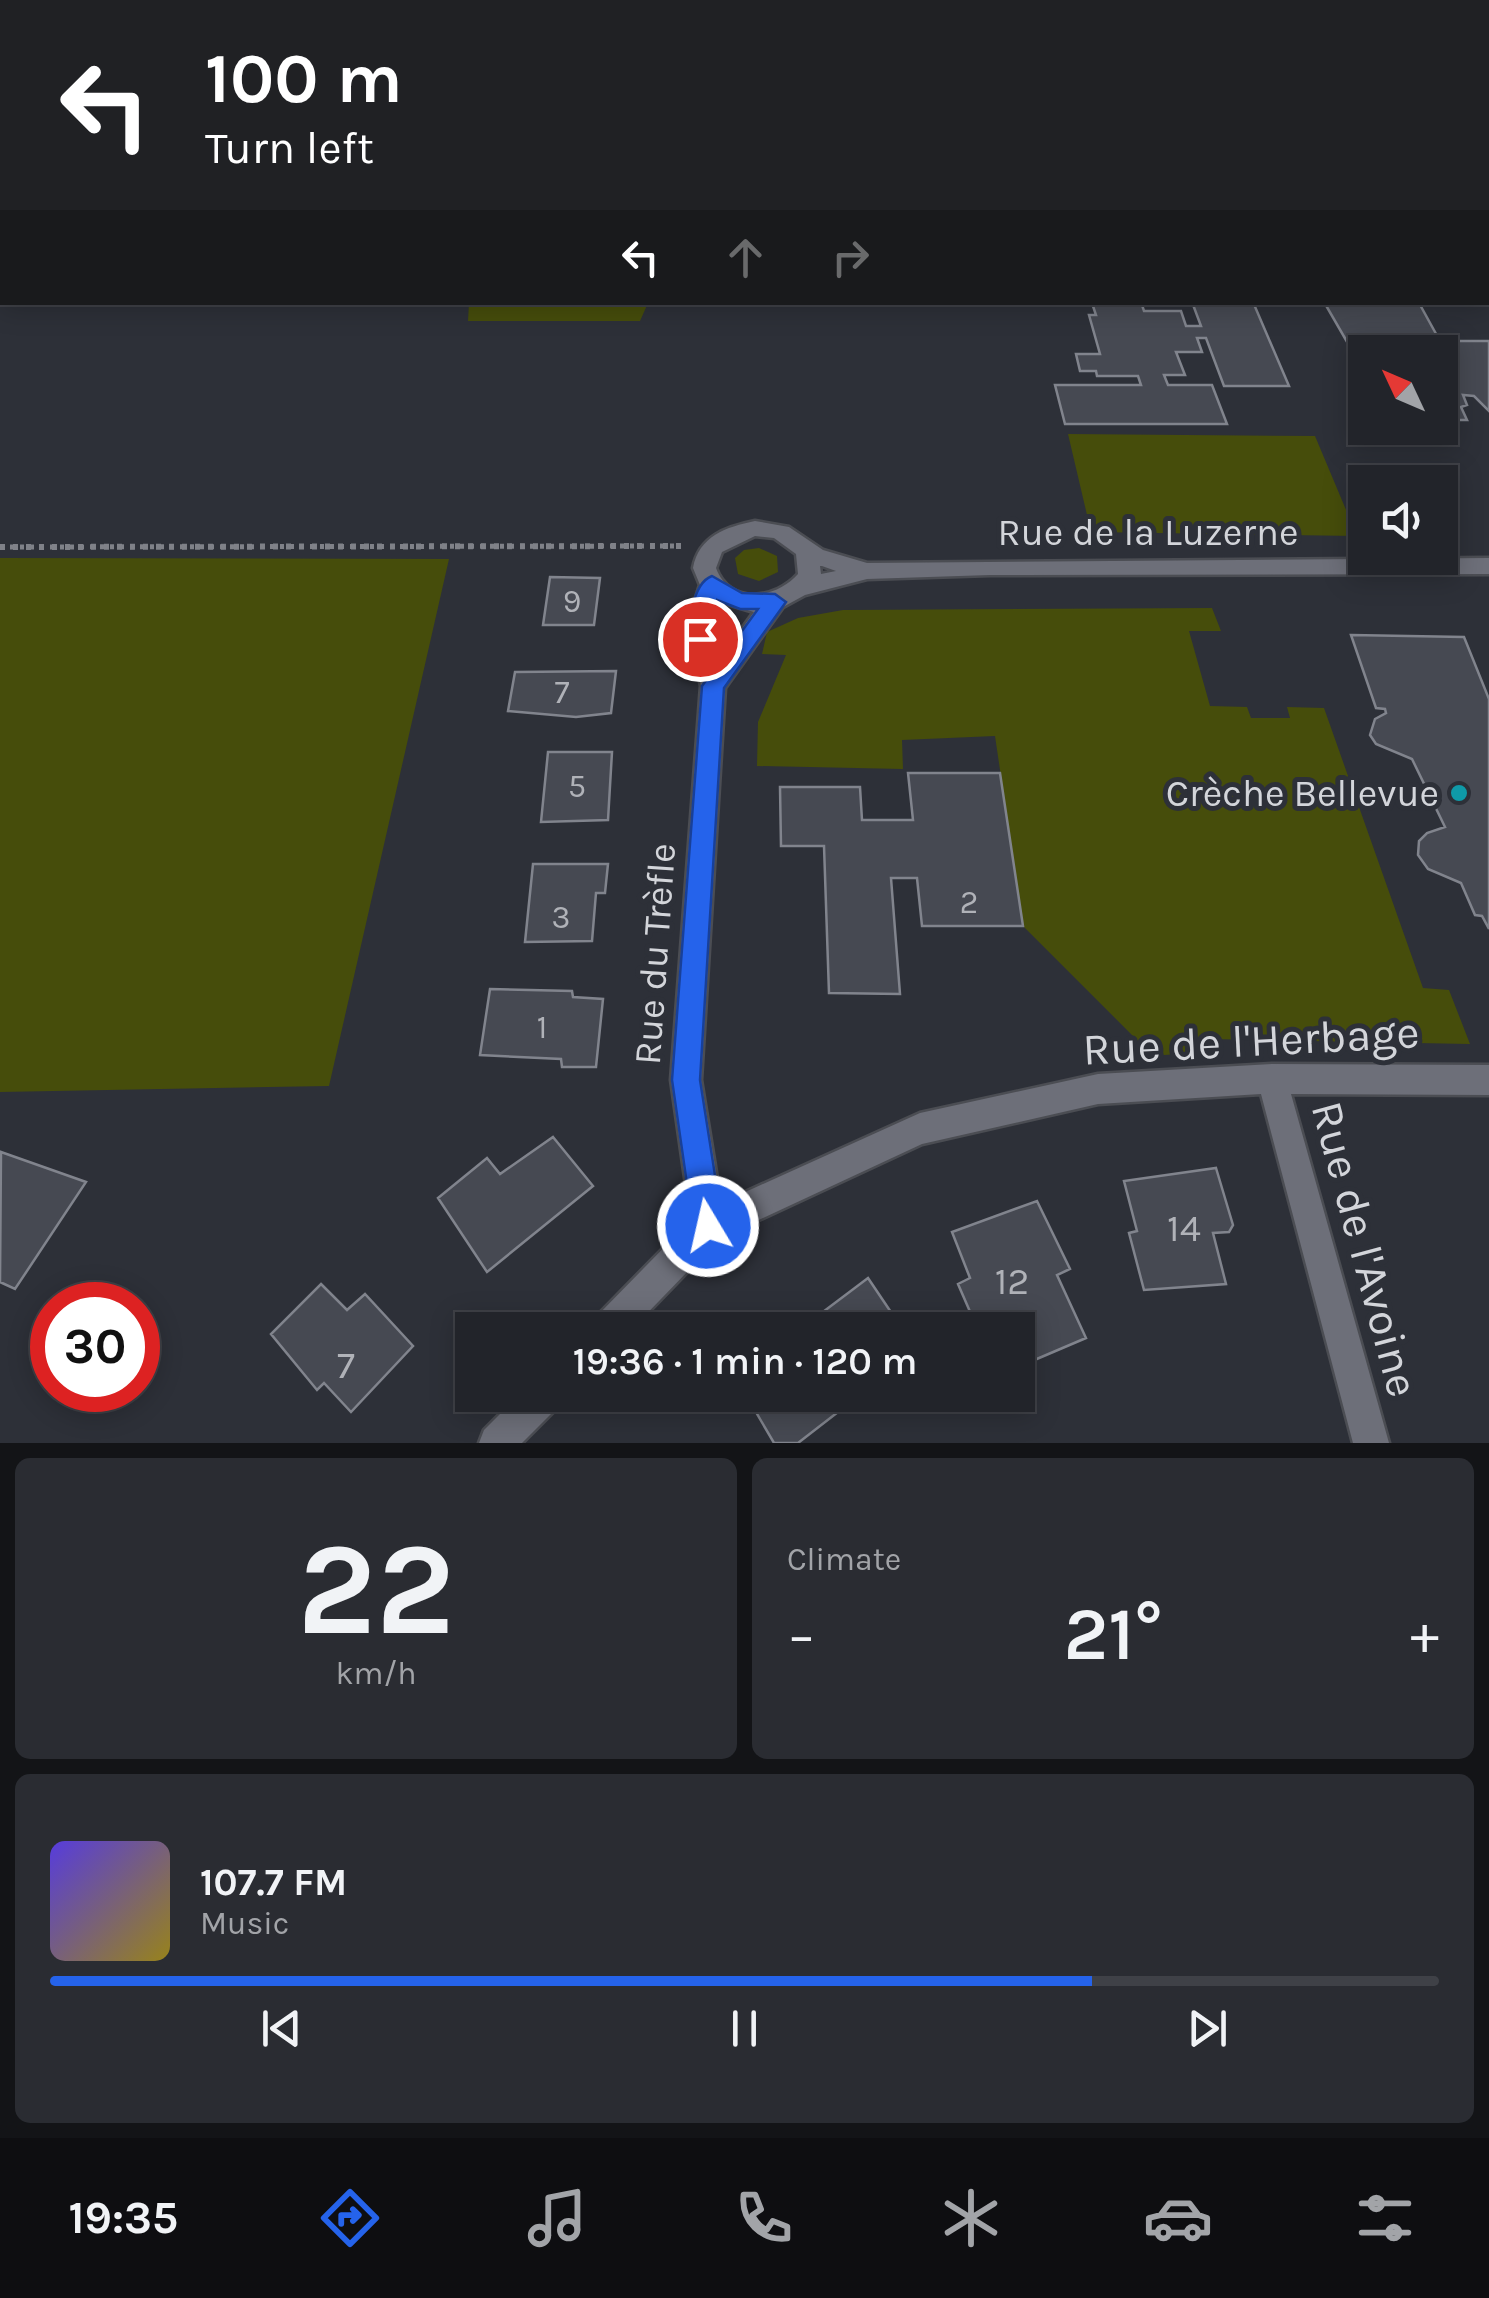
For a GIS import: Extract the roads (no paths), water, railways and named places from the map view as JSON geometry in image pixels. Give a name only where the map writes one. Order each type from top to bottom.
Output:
[{"type":"street","points":[[713,686],[775,602],[803,586],[810,575],[807,551],[799,541],[770,528],[738,531],[712,546],[706,572],[712,584],[740,601],[775,602]]},
{"type":"street","name":"Rue de la Luzerne","points":[[807,551],[867,571]]},
{"type":"street","name":"Rue de la Luzerne","points":[[803,586],[867,571],[1489,566]]},
{"type":"street","name":"Rue du Trèfle","points":[[708,1226],[686,1080],[713,686],[699,626],[712,584]]},
{"type":"street","name":"Rue de l'Herbage","points":[[624,1312],[708,1226],[920,1129],[1098,1089],[1272,1079],[1489,1080]]},
{"type":"street","name":"Rue de l'Avoine","points":[[1272,1079],[1370,1443]]},
{"type":"street","points":[[498,1443],[528,1412]]},
{"type":"place","name":"Crèche Bellevue","points":[[1459,793]]}]
